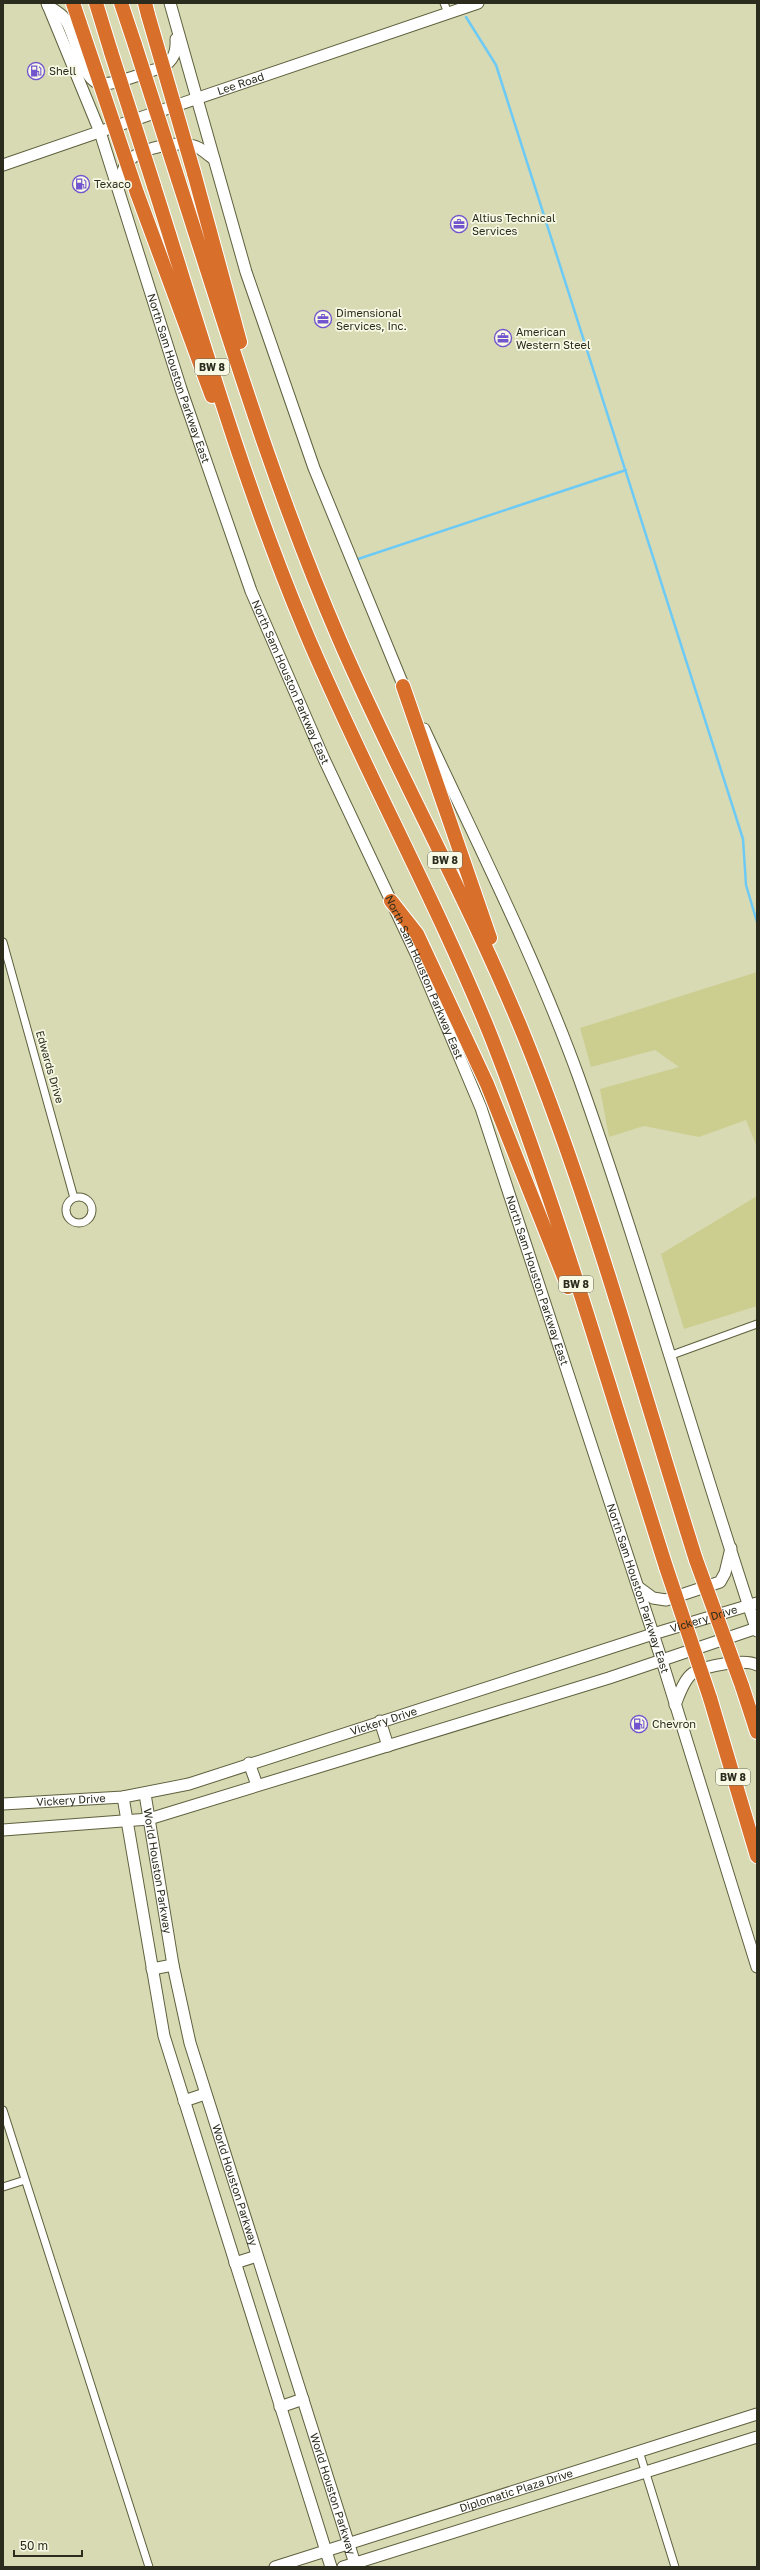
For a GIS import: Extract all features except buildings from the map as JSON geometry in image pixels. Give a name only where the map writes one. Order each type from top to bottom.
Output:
[{"type":"highway","points":[[73,3],[137,193],[202,370],[272,548]]},
{"type":"highway","name":"BW 8","points":[[96,3],[272,548],[337,704],[444,928],[480,1011],[530,1141],[666,1567],[710,1698],[757,1856]]},
{"type":"highway","name":"BW 8","points":[[121,3],[278,479],[344,649],[465,903],[524,1037],[583,1202],[696,1560],[742,1686],[757,1732]]},
{"type":"highway","points":[[145,3],[278,479]]},
{"type":"highway","points":[[403,686],[524,1037]]},
{"type":"highway","points":[[391,901],[416,934],[487,1084],[608,1384]]},
{"type":"main road","points":[[3,1830],[149,1819],[662,1661],[757,1629],[753,1605],[731,1548],[579,1077],[540,977],[403,686],[314,468],[246,272],[170,3]]},
{"type":"main road","name":"Lee Road","points":[[3,165],[197,97],[310,61],[446,8],[478,3]]},
{"type":"main road","points":[[47,4],[65,18],[89,78],[98,83],[111,83],[150,71],[162,67],[171,60],[177,52],[176,22]]},
{"type":"main road","name":"North Sam Houston Parkway East","points":[[47,4],[100,132],[181,389],[251,591],[324,759],[417,956],[481,1108],[662,1661],[757,1967]]},
{"type":"main road","points":[[119,190],[121,174],[128,162],[148,151],[169,145],[187,145],[199,148],[214,160]]},
{"type":"main road","points":[[638,1587],[653,1598],[666,1600],[720,1582],[725,1573],[731,1548]]},
{"type":"main road","name":"Vickery Drive","points":[[3,1804],[123,1797],[145,1794],[189,1784],[249,1763],[653,1634],[753,1605]]},
{"type":"main road","points":[[675,1706],[681,1689],[693,1673],[738,1661],[757,1665]]},
{"type":"main road","points":[[380,1721],[388,1746]]},
{"type":"main road","points":[[249,1763],[256,1786]]},
{"type":"main road","name":"World Houston Parkway","points":[[145,1794],[173,1965],[183,2015],[205,2094],[355,2565]]},
{"type":"main road","name":"World Houston Parkway","points":[[123,1797],[164,2036],[331,2567]]},
{"type":"main road","points":[[152,1969],[173,1965]]},
{"type":"main road","points":[[184,2101],[205,2094]]},
{"type":"main road","points":[[235,2263],[256,2256]]},
{"type":"main road","points":[[280,2407],[302,2400]]},
{"type":"main road","name":"Diplomatic Plaza Drive","points":[[275,2567],[349,2545],[757,2414]]},
{"type":"main road","name":"Diplomatic Plaza Drive","points":[[343,2567],[355,2565],[645,2471],[757,2437]]},
{"type":"street","name":"Edwards Drive","points":[[3,942],[74,1198]]},
{"type":"street","points":[[669,1356],[757,1324]]},
{"type":"street","points":[[3,2110],[149,2567]]},
{"type":"street","points":[[3,2187],[25,2180]]},
{"type":"street","points":[[639,2451],[675,2567]]},
{"type":"green space","points":[[757,972],[757,1147],[746,1120],[699,1137],[644,1126],[609,1137],[600,1089],[679,1067],[655,1050],[591,1067],[580,1028]]},
{"type":"green space","points":[[757,1196],[757,1306],[684,1329],[661,1254]]},
{"type":"waterway","points":[[466,17],[496,65],[743,839],[746,885],[757,922]]},
{"type":"waterway","points":[[358,559],[626,470]]},
{"type":"place","name":"Shell","points":[[36,71]]},
{"type":"place","name":"Texaco","points":[[81,184]]},
{"type":"place","name":"Altius Technical Services","points":[[459,224]]},
{"type":"place","name":"Dimensional Services, Inc.","points":[[323,319]]},
{"type":"place","name":"American Western Steel","points":[[503,338]]},
{"type":"place","name":"Chevron","points":[[639,1724]]}]
